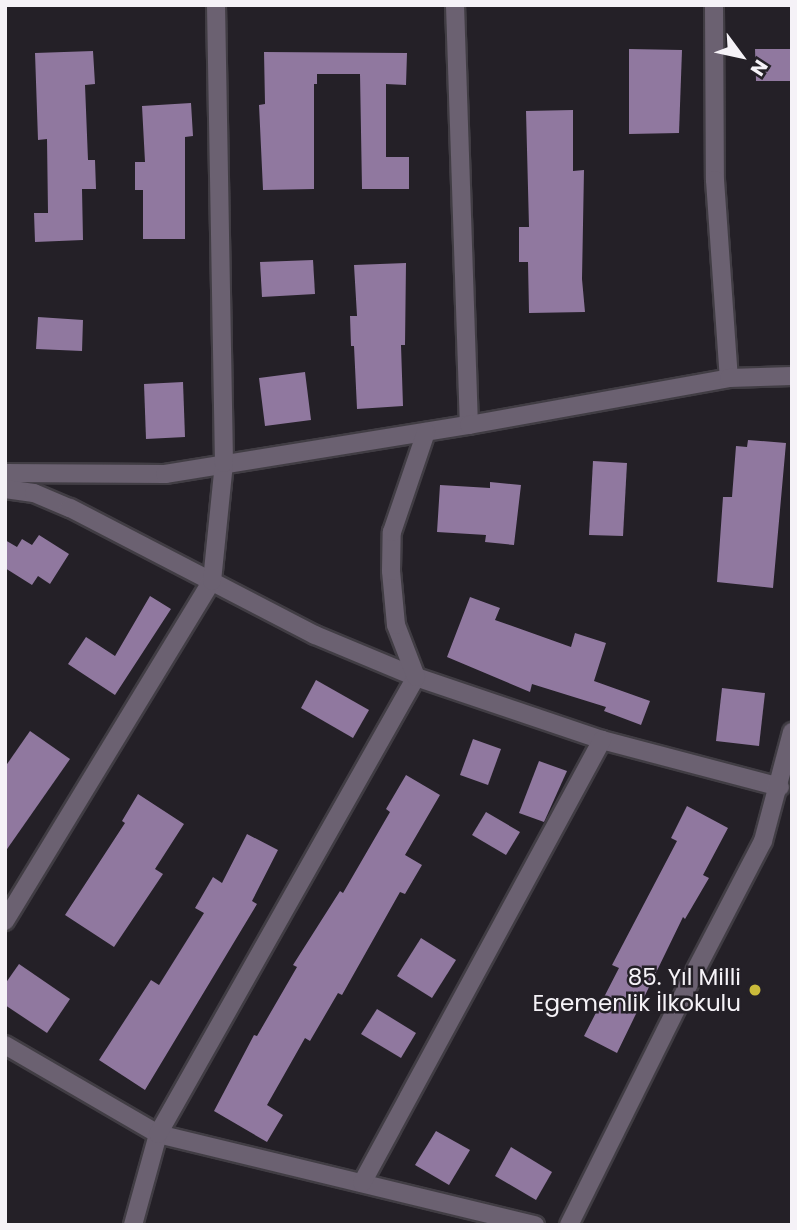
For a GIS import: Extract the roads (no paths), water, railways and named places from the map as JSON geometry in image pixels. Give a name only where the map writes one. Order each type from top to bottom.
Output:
[{"type":"street","points":[[5,921],[212,581],[224,463],[216,5]]},
{"type":"street","points":[[455,5],[469,425]]},
{"type":"street","points":[[715,5],[715,180],[729,378]]},
{"type":"street","points":[[5,473],[164,474],[469,425],[729,378],[792,376]]},
{"type":"street","points":[[416,677],[396,625],[392,545],[403,496],[426,432]]},
{"type":"street","points":[[5,489],[34,494],[70,508],[314,635],[416,677],[602,740],[783,794]]},
{"type":"street","points":[[133,1225],[158,1134],[416,677]]},
{"type":"street","points":[[569,1225],[763,841],[783,794],[792,732]]},
{"type":"street","points":[[362,1183],[602,740]]},
{"type":"street","points":[[5,1045],[158,1134],[535,1225]]},
{"type":"place","name":"85. Yıl Milli Egemenlik İlkokulu","points":[[755,990]]}]
